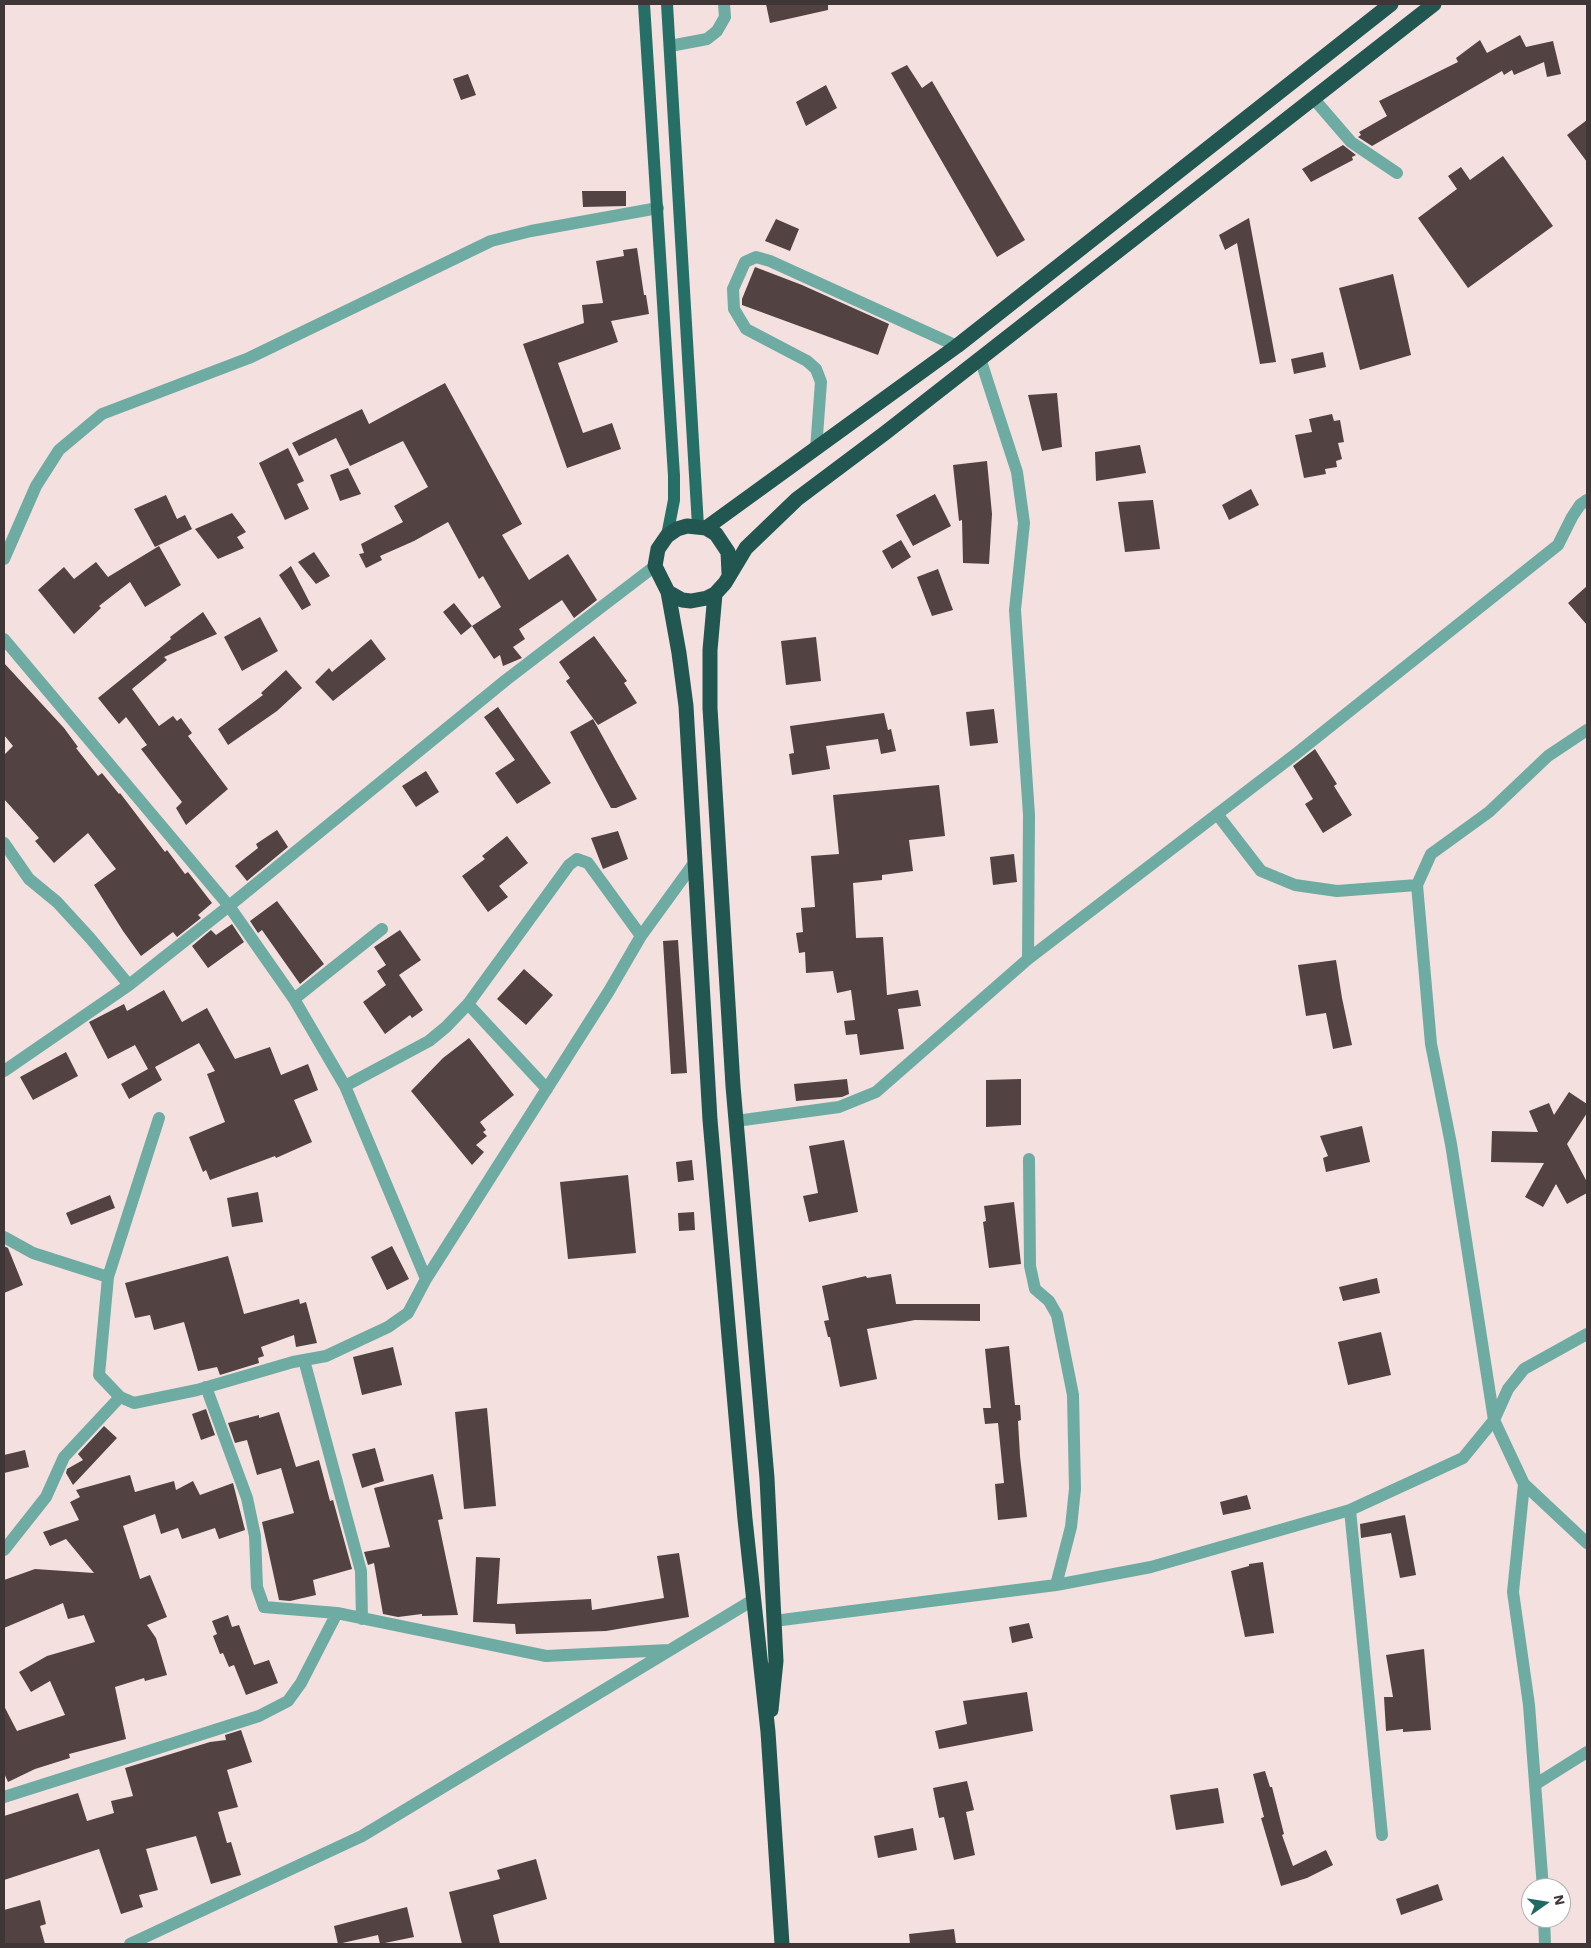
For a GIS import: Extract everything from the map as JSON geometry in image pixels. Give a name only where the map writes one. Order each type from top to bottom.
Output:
[{"type":"highway","points":[[782,1944],[768,1732],[714,1167],[694,863],[686,706],[668,592],[655,566],[658,549],[667,536],[676,529],[702,527],[816,449],[957,346],[1392,4]]},
{"type":"highway","points":[[668,592],[682,600],[691,601],[707,598],[715,594],[720,590],[746,548],[780,513],[1434,4]]},
{"type":"highway","points":[[702,527],[716,534],[728,552],[729,574]]},
{"type":"highway","points":[[715,594],[710,650],[710,708],[736,1121],[767,1469],[776,1677],[768,1732]]},
{"type":"main road","points":[[644,4],[674,476],[674,500],[667,536]]},
{"type":"main road","points":[[667,4],[702,527]]},
{"type":"street","points":[[670,46],[707,38],[717,31],[725,17],[724,4]]},
{"type":"street","points":[[1313,98],[1352,142],[1397,173]]},
{"type":"street","points":[[4,558],[36,486],[59,450],[102,414],[249,358],[491,242],[531,231],[658,208]]},
{"type":"street","points":[[816,449],[821,382],[816,370],[807,361],[746,329],[734,309],[733,289],[745,262],[756,257],[770,261],[957,346]]},
{"type":"street","points":[[980,358],[1017,472],[1024,523],[1015,610],[1029,815],[1028,959]]},
{"type":"street","points":[[736,1121],[839,1107],[876,1092],[1028,959],[1217,814],[1558,546],[1572,517],[1580,505],[1587,500]]},
{"type":"street","points":[[4,1071],[128,985],[229,906],[445,729],[655,566]]},
{"type":"street","points":[[4,639],[229,906],[294,999],[344,1086],[426,1279]]},
{"type":"street","points":[[1587,730],[1548,756],[1489,812],[1431,854],[1418,885],[1431,1044],[1451,1144],[1494,1420],[1524,1484],[1587,1543]]},
{"type":"street","points":[[1217,814],[1261,871],[1295,885],[1337,891],[1418,885]]},
{"type":"street","points":[[4,844],[29,879],[56,902],[90,938],[128,985]]},
{"type":"street","points":[[344,1086],[429,1041],[468,1004],[569,864],[577,859],[588,862],[641,936]]},
{"type":"street","points":[[159,1118],[108,1277],[99,1375],[120,1396],[134,1403],[206,1387],[260,1370],[326,1356],[388,1327],[408,1313],[426,1279],[547,1089],[641,936],[694,863]]},
{"type":"street","points":[[294,999],[382,930]]},
{"type":"street","points":[[468,1004],[547,1089]]},
{"type":"street","points":[[1029,1159],[1030,1266],[1035,1289],[1049,1301],[1057,1316],[1073,1395],[1075,1489],[1071,1527],[1056,1585]]},
{"type":"street","points":[[4,1237],[33,1253],[108,1277]]},
{"type":"street","points":[[774,1621],[1056,1585],[1151,1567],[1350,1510],[1463,1458],[1494,1420],[1508,1389],[1524,1369],[1587,1334]]},
{"type":"street","points":[[304,1360],[361,1571],[362,1619]]},
{"type":"street","points":[[206,1387],[247,1498],[256,1536],[257,1587],[264,1608],[337,1614],[546,1656],[672,1650]]},
{"type":"street","points":[[4,1550],[46,1497],[64,1457],[120,1396]]},
{"type":"street","points":[[1524,1484],[1513,1592],[1529,1705],[1542,1878]]},
{"type":"street","points":[[1350,1510],[1382,1835]]},
{"type":"street","points":[[130,1944],[362,1836],[754,1600]]},
{"type":"street","points":[[4,1797],[259,1716],[288,1701],[301,1683],[337,1614]]},
{"type":"street","points":[[1536,1784],[1587,1752]]},
{"type":"street","points":[[1544,1928],[1545,1944]]},
{"type":"building","points":[[766,4],[828,4],[828,10],[770,23]]},
{"type":"building","points":[[1520,35],[1526,47],[1553,41],[1561,74],[1547,77],[1544,62],[1514,75],[1512,70],[1504,75],[1502,71],[1372,146],[1358,137],[1361,135],[1359,132],[1387,116],[1379,101],[1458,62],[1456,58],[1480,40],[1487,53]]},
{"type":"building","points":[[907,65],[922,88],[932,81],[1025,240],[997,257],[891,73]]},
{"type":"building","points":[[468,74],[476,95],[461,100],[453,79]]},
{"type":"building","points":[[826,85],[837,108],[806,126],[796,102]]},
{"type":"building","points":[[1587,120],[1587,162],[1567,135]]},
{"type":"building","points":[[1343,145],[1356,155],[1352,157],[1353,160],[1311,182],[1302,169]]},
{"type":"building","points":[[1503,156],[1553,226],[1468,288],[1418,218],[1457,189],[1448,176],[1461,167],[1470,180]]},
{"type":"building","points":[[582,191],[626,191],[626,206],[583,207]]},
{"type":"building","points":[[1249,218],[1276,362],[1260,364],[1237,243],[1225,250],[1219,235]]},
{"type":"building","points":[[776,219],[799,229],[790,251],[765,241]]},
{"type":"building","points":[[637,248],[644,295],[646,295],[649,314],[611,321],[618,342],[558,363],[583,433],[612,423],[621,449],[567,468],[523,344],[584,323],[582,305],[603,303],[596,261],[624,256],[623,250]]},
{"type":"building","points":[[755,267],[802,285],[889,324],[878,355],[742,305],[742,299]]},
{"type":"building","points":[[1393,274],[1411,355],[1360,370],[1339,288]]},
{"type":"building","points":[[1323,352],[1326,367],[1294,374],[1291,359]]},
{"type":"building","points":[[445,383],[522,524],[502,535],[529,580],[568,554],[597,600],[574,618],[562,600],[519,629],[525,639],[513,647],[522,658],[503,666],[500,655],[494,659],[472,626],[501,607],[483,576],[479,579],[448,522],[414,541],[380,556],[382,560],[366,568],[359,554],[364,553],[361,544],[403,522],[394,506],[428,487],[403,441],[350,466],[336,438],[299,456],[292,443],[362,409],[369,424]]},
{"type":"building","points":[[1057,393],[1062,447],[1042,451],[1028,395]]},
{"type":"building","points":[[1332,414],[1334,421],[1340,420],[1344,442],[1338,443],[1342,459],[1336,461],[1337,467],[1325,469],[1326,474],[1304,478],[1295,435],[1312,432],[1309,419]]},
{"type":"building","points":[[1140,445],[1146,473],[1096,481],[1095,452]]},
{"type":"building","points":[[288,448],[304,481],[297,484],[309,509],[285,520],[259,463]]},
{"type":"building","points":[[987,461],[992,514],[989,564],[963,563],[962,520],[959,521],[953,465]]},
{"type":"building","points":[[348,468],[361,494],[340,501],[330,475]]},
{"type":"building","points":[[1251,489],[1259,505],[1229,520],[1222,505]]},
{"type":"building","points":[[935,494],[951,526],[913,546],[896,515]]},
{"type":"building","points":[[166,495],[177,519],[185,515],[192,529],[155,547],[134,509]]},
{"type":"building","points":[[1153,500],[1160,549],[1125,552],[1118,502]]},
{"type":"building","points":[[232,513],[246,532],[237,537],[244,548],[218,559],[195,529]]},
{"type":"building","points":[[901,540],[911,557],[892,569],[882,551]]},
{"type":"building","points":[[159,546],[181,585],[145,607],[130,582],[99,606],[101,608],[74,634],[38,590],[64,567],[74,579],[96,562],[108,577]]},
{"type":"building","points":[[314,552],[330,576],[316,584],[298,562]]},
{"type":"building","points":[[291,566],[311,605],[302,610],[279,575]]},
{"type":"building","points":[[938,569],[953,610],[932,616],[917,577]]},
{"type":"building","points":[[1587,586],[1587,625],[1568,603]]},
{"type":"building","points":[[454,603],[472,626],[461,635],[443,612]]},
{"type":"building","points":[[203,612],[217,634],[164,657],[167,660],[132,689],[159,726],[173,716],[177,721],[181,718],[192,733],[188,736],[228,789],[186,825],[176,808],[182,802],[141,749],[147,745],[126,717],[119,724],[98,698],[171,639],[170,637]]},
{"type":"building","points":[[260,617],[278,651],[242,671],[224,637]]},
{"type":"building","points":[[594,636],[627,681],[624,683],[637,703],[598,725],[566,681],[570,678],[559,662]]},
{"type":"building","points":[[816,637],[821,681],[786,685],[781,641]]},
{"type":"building","points":[[371,639],[386,659],[333,701],[315,682],[329,668],[332,672]]},
{"type":"building","points":[[4,663],[64,728],[78,747],[76,748],[98,776],[102,773],[120,793],[165,852],[167,850],[185,874],[188,872],[212,903],[198,915],[201,918],[177,937],[173,932],[141,956],[94,885],[116,869],[88,833],[54,863],[35,841],[39,838],[4,799],[4,755],[13,746],[4,735]]},
{"type":"building","points":[[286,670],[302,688],[277,711],[228,745],[218,729],[263,695],[261,693]]},
{"type":"building","points":[[498,707],[551,783],[517,804],[495,773],[515,760],[484,717]]},
{"type":"building","points":[[994,709],[998,743],[970,746],[966,712]]},
{"type":"building","points":[[884,713],[888,730],[891,729],[896,751],[881,754],[878,739],[826,746],[830,769],[792,775],[789,754],[794,753],[790,726]]},
{"type":"building","points":[[593,719],[637,799],[616,808],[611,808],[570,732]]},
{"type":"building","points":[[1315,749],[1337,784],[1334,786],[1352,815],[1323,833],[1305,804],[1313,799],[1293,766]]},
{"type":"building","points":[[426,771],[439,792],[416,807],[402,786]]},
{"type":"building","points":[[939,785],[945,836],[909,840],[913,871],[882,875],[882,880],[853,883],[856,938],[883,937],[887,995],[918,990],[921,1006],[898,1009],[904,1049],[860,1055],[857,1034],[846,1035],[844,1021],[855,1020],[851,990],[837,993],[833,971],[806,973],[805,952],[799,953],[796,933],[803,932],[801,908],[815,907],[811,856],[839,854],[833,795]]},
{"type":"building","points":[[277,830],[288,847],[247,881],[235,866],[258,848],[256,844]]},
{"type":"building","points":[[618,831],[628,859],[603,869],[591,838]]},
{"type":"building","points":[[507,836],[528,863],[499,886],[508,897],[488,912],[462,876],[485,859],[482,856]]},
{"type":"building","points":[[1014,854],[1017,882],[993,885],[990,857]]},
{"type":"building","points":[[277,901],[324,964],[300,984],[262,930],[258,933],[250,921]]},
{"type":"building","points":[[232,924],[244,942],[208,968],[192,946],[211,930],[216,935]]},
{"type":"building","points":[[400,930],[421,960],[399,975],[423,1010],[412,1018],[410,1015],[385,1034],[363,1002],[386,985],[377,971],[386,965],[374,947]]},
{"type":"building","points":[[678,940],[687,1073],[671,1074],[663,941]]},
{"type":"building","points":[[1336,960],[1352,1045],[1333,1049],[1326,1013],[1306,1016],[1298,965]]},
{"type":"building","points":[[524,969],[553,995],[526,1025],[497,999]]},
{"type":"building","points":[[164,990],[182,1022],[207,1008],[235,1059],[270,1047],[281,1075],[308,1064],[318,1090],[294,1100],[312,1142],[276,1158],[275,1156],[210,1180],[206,1170],[203,1172],[189,1137],[225,1122],[207,1074],[215,1071],[199,1043],[155,1067],[162,1080],[129,1099],[121,1084],[148,1069],[135,1045],[108,1059],[89,1022],[124,1004],[127,1011]]},
{"type":"building","points":[[469,1038],[514,1095],[480,1122],[486,1130],[483,1132],[487,1136],[476,1145],[484,1152],[472,1165],[411,1091],[443,1058]]},
{"type":"building","points":[[66,1052],[78,1076],[33,1100],[20,1077]]},
{"type":"building","points":[[847,1079],[849,1094],[842,1097],[796,1101],[794,1084]]},
{"type":"building","points":[[1021,1079],[1021,1125],[986,1127],[986,1080]]},
{"type":"building","points":[[1569,1092],[1587,1104],[1587,1113],[1567,1144],[1587,1182],[1587,1193],[1567,1204],[1556,1184],[1543,1207],[1525,1197],[1544,1163],[1491,1162],[1492,1131],[1538,1132],[1529,1111],[1549,1103],[1554,1115]]},
{"type":"building","points":[[1362,1126],[1370,1162],[1326,1172],[1323,1158],[1328,1156],[1320,1136]]},
{"type":"building","points":[[844,1140],[858,1212],[809,1222],[803,1196],[818,1193],[809,1146]]},
{"type":"building","points":[[692,1160],[694,1180],[678,1182],[676,1162]]},
{"type":"building","points":[[628,1175],[636,1253],[568,1259],[560,1182]]},
{"type":"building","points":[[258,1192],[263,1222],[232,1227],[227,1198]]},
{"type":"building","points":[[110,1195],[115,1208],[71,1225],[66,1213]]},
{"type":"building","points":[[1014,1202],[1021,1264],[989,1268],[983,1222],[986,1221],[984,1206]]},
{"type":"building","points":[[694,1212],[695,1230],[679,1231],[678,1213]]},
{"type":"building","points":[[4,1246],[8,1248],[23,1285],[4,1293]]},
{"type":"building","points":[[392,1246],[409,1279],[387,1290],[371,1257]]},
{"type":"building","points":[[228,1256],[244,1314],[299,1299],[300,1304],[306,1302],[317,1343],[296,1347],[294,1335],[261,1347],[264,1356],[258,1358],[259,1363],[220,1375],[217,1367],[198,1371],[184,1322],[154,1330],[150,1315],[135,1318],[125,1283]]},
{"type":"building","points":[[891,1274],[896,1304],[980,1304],[980,1321],[915,1320],[867,1329],[877,1379],[840,1387],[830,1337],[828,1337],[824,1321],[829,1320],[822,1286],[866,1276],[867,1278]]},
{"type":"building","points":[[1377,1278],[1380,1293],[1343,1301],[1339,1287]]},
{"type":"building","points":[[1381,1332],[1391,1375],[1348,1385],[1338,1342]]},
{"type":"building","points":[[1009,1346],[1015,1405],[1020,1405],[1021,1420],[1018,1421],[1020,1456],[1027,1517],[998,1520],[995,1484],[1004,1483],[998,1423],[985,1424],[983,1408],[991,1408],[985,1349]]},
{"type":"building","points":[[393,1347],[402,1385],[362,1395],[353,1357]]},
{"type":"building","points":[[487,1408],[496,1506],[464,1509],[455,1412]]},
{"type":"building","points":[[206,1409],[215,1435],[201,1440],[192,1414]]},
{"type":"building","points":[[279,1412],[296,1467],[319,1460],[330,1501],[333,1500],[352,1569],[313,1580],[316,1595],[290,1601],[279,1600],[262,1522],[294,1513],[281,1468],[257,1475],[247,1440],[235,1443],[228,1423],[259,1415],[259,1418]]},
{"type":"building","points":[[104,1426],[117,1438],[73,1485],[66,1473],[67,1469],[83,1460],[78,1454]]},
{"type":"building","points":[[375,1448],[384,1481],[362,1488],[352,1454]]},
{"type":"building","points":[[25,1450],[29,1467],[4,1473],[4,1455]]},
{"type":"building","points":[[433,1474],[443,1519],[438,1520],[458,1615],[422,1616],[422,1614],[398,1617],[383,1614],[374,1563],[368,1565],[364,1552],[390,1547],[374,1488]]},
{"type":"building","points":[[130,1475],[135,1492],[174,1481],[176,1490],[193,1481],[200,1495],[233,1483],[245,1530],[219,1539],[215,1528],[182,1539],[178,1528],[161,1534],[155,1514],[123,1526],[140,1579],[150,1575],[167,1617],[147,1625],[156,1638],[167,1675],[145,1681],[144,1678],[115,1687],[126,1739],[69,1754],[70,1758],[35,1769],[8,1782],[4,1773],[4,1706],[17,1731],[65,1715],[50,1681],[31,1692],[19,1672],[47,1656],[95,1642],[84,1615],[68,1619],[63,1603],[4,1628],[4,1580],[35,1569],[94,1573],[66,1539],[50,1546],[43,1532],[79,1520],[70,1502],[80,1497],[76,1490]]},
{"type":"building","points":[[1247,1495],[1251,1509],[1223,1515],[1220,1502]]},
{"type":"building","points":[[1405,1515],[1416,1575],[1400,1578],[1391,1533],[1361,1538],[1360,1524]]},
{"type":"building","points":[[679,1553],[689,1617],[606,1631],[516,1634],[515,1624],[473,1622],[476,1557],[500,1558],[497,1604],[591,1599],[592,1610],[664,1598],[657,1556]]},
{"type":"building","points":[[1263,1562],[1274,1633],[1245,1637],[1231,1571],[1249,1566],[1249,1564]]},
{"type":"building","points":[[228,1615],[232,1627],[239,1625],[254,1665],[269,1660],[278,1683],[246,1695],[234,1665],[229,1667],[223,1653],[220,1654],[213,1636],[217,1634],[212,1621]]},
{"type":"building","points":[[1029,1623],[1033,1638],[1012,1643],[1009,1627]]},
{"type":"building","points":[[1424,1649],[1431,1730],[1403,1732],[1403,1729],[1386,1731],[1384,1697],[1393,1697],[1386,1655]]},
{"type":"building","points":[[1027,1692],[1033,1731],[939,1749],[935,1731],[967,1724],[963,1701]]},
{"type":"building","points":[[241,1730],[252,1762],[227,1770],[238,1807],[218,1812],[227,1843],[231,1842],[241,1875],[211,1884],[196,1836],[146,1849],[158,1890],[139,1895],[143,1907],[121,1914],[99,1849],[4,1880],[4,1816],[78,1793],[87,1821],[114,1813],[111,1801],[133,1796],[125,1768],[210,1742],[226,1740],[225,1735]]},
{"type":"building","points":[[1265,1771],[1270,1787],[1272,1787],[1284,1834],[1282,1835],[1293,1866],[1326,1850],[1333,1865],[1307,1878],[1281,1886],[1261,1818],[1264,1817],[1253,1774]]},
{"type":"building","points":[[967,1781],[974,1810],[966,1812],[975,1855],[954,1860],[944,1817],[939,1818],[933,1788]]},
{"type":"building","points":[[1218,1788],[1224,1823],[1176,1830],[1170,1795]]},
{"type":"building","points":[[913,1828],[917,1850],[878,1858],[874,1836]]},
{"type":"building","points":[[536,1859],[547,1899],[493,1915],[500,1944],[462,1944],[449,1892],[500,1879],[497,1870]]},
{"type":"building","points":[[1438,1884],[1443,1900],[1401,1915],[1396,1899]]},
{"type":"building","points":[[40,1900],[46,1924],[40,1926],[45,1944],[4,1944],[4,1910]]},
{"type":"building","points":[[407,1907],[414,1937],[380,1944],[378,1935],[338,1944],[334,1926]]},
{"type":"building","points":[[954,1929],[956,1944],[910,1944],[909,1934]]}]
